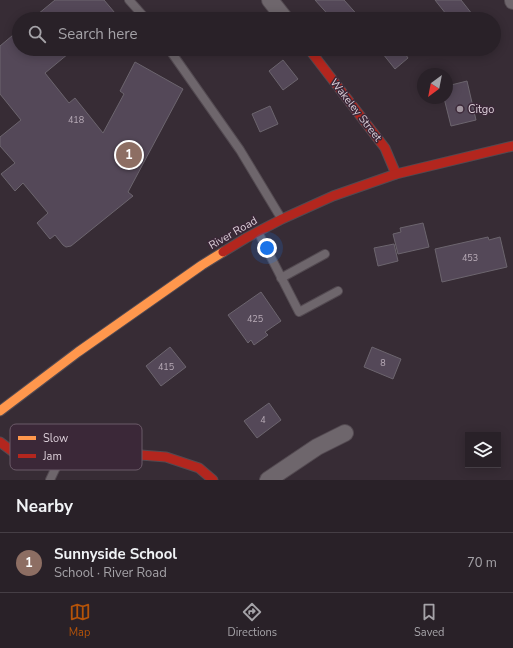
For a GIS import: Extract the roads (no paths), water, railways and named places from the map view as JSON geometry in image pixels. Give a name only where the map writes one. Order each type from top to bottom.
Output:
[{"type":"main road","name":"Wakeley Street","points":[[314,56],[386,148],[396,174]]},
{"type":"main road","name":"River Road","points":[[0,411],[78,352],[202,265],[282,219],[333,196],[396,174],[513,146]]},
{"type":"main road","points":[[0,442],[10,450]]},
{"type":"main road","points":[[142,455],[166,457],[199,468],[213,480]]},
{"type":"street","points":[[270,0],[279,12]]},
{"type":"street","points":[[268,480],[317,447],[346,433]]},
{"type":"lane","points":[[130,0],[140,12]]},
{"type":"lane","points":[[174,56],[240,150],[282,219]]},
{"type":"lane","points":[[257,232],[299,312],[338,291]]},
{"type":"lane","points":[[281,278],[326,254]]},
{"type":"lane","points":[[50,480],[54,470]]},
{"type":"place","name":"Citgo","points":[[460,109]]},
{"type":"place","name":"Sunnyside School","points":[[129,155]]}]
